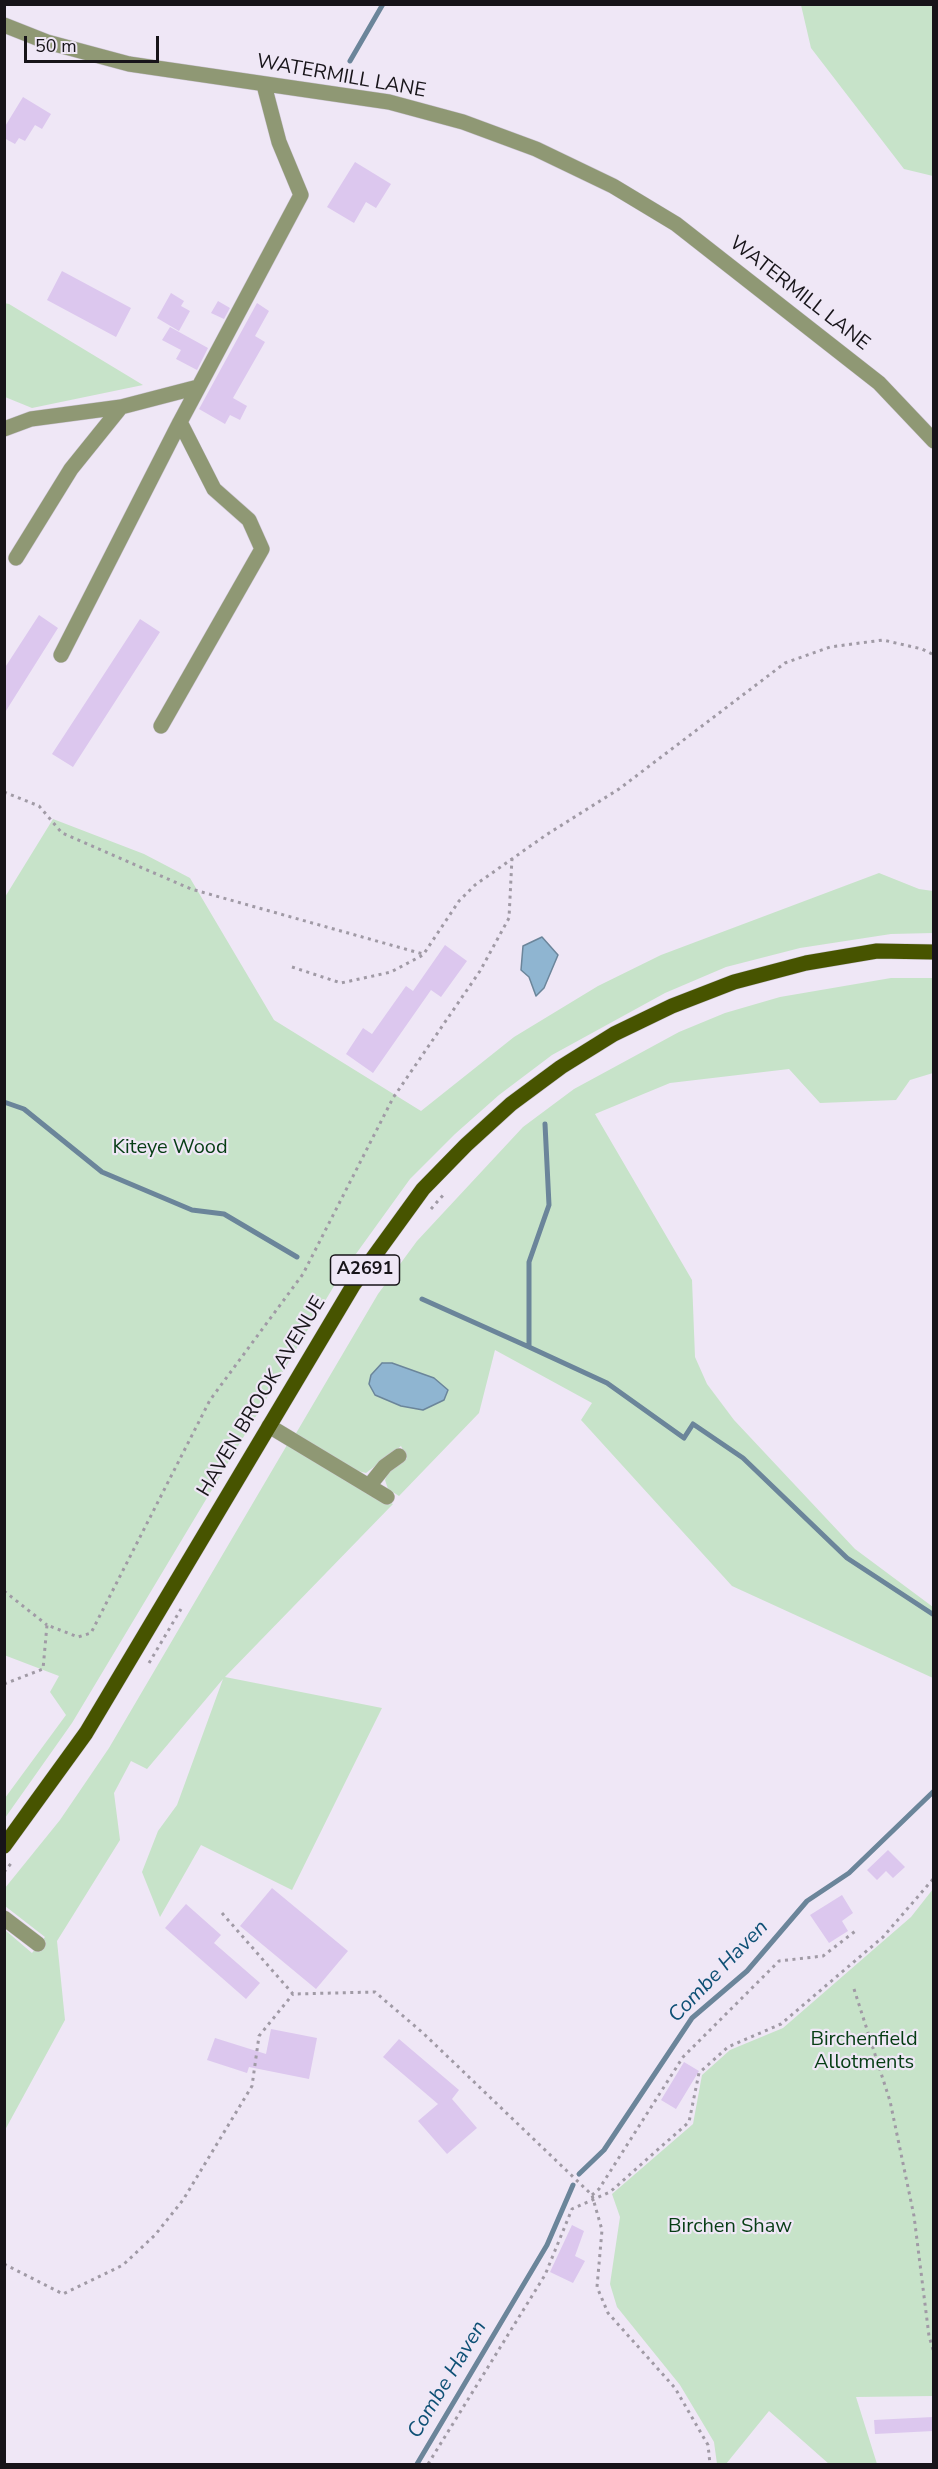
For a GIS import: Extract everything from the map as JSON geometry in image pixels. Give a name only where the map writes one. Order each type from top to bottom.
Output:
[{"type":"main road","name":"HAVEN BROOK AVENUE","points":[[4,1846],[86,1733],[354,1284],[423,1189],[504,1111],[561,1067],[614,1034],[672,1006],[734,982],[806,963],[877,951],[933,952]]},
{"type":"street","name":"WATERMILL LANE","points":[[4,25],[47,42],[129,64],[389,102],[463,122],[536,149],[613,186],[676,224],[879,383],[933,441]]},
{"type":"street","points":[[61,655],[198,387],[301,195],[279,142],[264,85]]},
{"type":"street","points":[[4,429],[31,419],[122,407],[198,387]]},
{"type":"street","points":[[16,558],[70,469],[122,407]]},
{"type":"street","points":[[161,726],[262,549],[249,520],[214,489],[180,422]]},
{"type":"street","points":[[269,1426],[387,1497]]},
{"type":"street","points":[[369,1486],[385,1466],[399,1456]]},
{"type":"street","points":[[4,1918],[38,1944]]},
{"type":"path","points":[[292,967],[341,983],[391,972],[423,954],[459,901],[512,858],[619,789],[785,663],[830,647],[884,639],[922,649],[933,655]]},
{"type":"path","points":[[4,792],[39,806],[62,833],[191,889],[423,954]]},
{"type":"path","points":[[4,1591],[47,1625],[78,1637],[92,1633],[210,1400],[303,1274],[393,1098],[480,971],[508,918],[512,858]]},
{"type":"path","points":[[424,1218],[445,1192]]},
{"type":"path","points":[[145,1670],[185,1602]]},
{"type":"path","points":[[4,1684],[42,1669],[47,1625]]},
{"type":"path","points":[[4,1872],[18,1855]]},
{"type":"path","points":[[428,2464],[545,2275],[572,2209],[593,2197],[610,2192],[689,2122],[699,2073],[728,2047],[781,2024],[882,1937],[933,1878]]},
{"type":"path","points":[[222,1913],[293,1994]]},
{"type":"path","points":[[593,2197],[682,2057],[779,1961],[823,1956],[858,1929]]},
{"type":"path","points":[[854,1989],[890,2101],[914,2216],[933,2353]]},
{"type":"path","points":[[293,1994],[375,1992],[423,2033],[593,2197],[602,2230],[597,2287],[608,2313],[675,2388],[708,2445],[710,2464]]},
{"type":"path","points":[[4,2264],[63,2294],[123,2265],[155,2235],[183,2200],[252,2086],[260,2036],[293,1994]]},
{"type":"green space","points":[[801,5],[933,5],[933,176],[904,169],[811,48]]},
{"type":"green space","points":[[4,303],[143,385],[32,408],[5,397]]},
{"type":"green space","name":"Kiteye Wood","points":[[53,819],[144,854],[190,878],[274,1020],[421,1111],[514,1037],[598,986],[661,955],[879,873],[919,889],[933,891],[933,933],[891,934],[800,948],[726,967],[665,993],[552,1055],[499,1095],[455,1134],[410,1179],[340,1276],[72,1723],[5,1818],[5,1798],[66,1715],[50,1692],[59,1676],[4,1655],[5,897]]},
{"type":"green space","points":[[891,978],[933,978],[933,1073],[910,1080],[896,1100],[820,1103],[789,1069],[670,1083],[595,1114],[692,1280],[695,1357],[707,1384],[734,1420],[855,1549],[933,1607],[933,1678],[732,1586],[581,1420],[592,1403],[495,1350],[479,1413],[399,1496],[388,1489],[385,1480],[389,1470],[407,1458],[401,1446],[366,1473],[354,1470],[295,1435],[378,1294],[417,1241],[523,1127],[574,1089],[679,1032],[725,1013],[780,997]]},
{"type":"green space","points":[[287,1445],[393,1504],[225,1677],[382,1708],[292,1890],[201,1845],[160,1917],[142,1872],[158,1831],[177,1805],[223,1679],[147,1769],[131,1761],[114,1793],[120,1840],[57,1941],[65,2020],[5,2130],[5,1930],[32,1953],[45,1937],[5,1906],[5,1888],[60,1820],[109,1748]]},
{"type":"green space","points":[[933,1889],[933,2396],[856,2397],[877,2464],[829,2464],[769,2411],[726,2464],[717,2464],[714,2442],[680,2385],[617,2307],[610,2284],[620,2217],[612,2194],[693,2124],[702,2075],[730,2050],[783,2028],[911,1917]]},
{"type":"water","points":[[542,937],[558,955],[544,988],[536,996],[529,977],[521,970],[523,946]]},
{"type":"water","points":[[382,1363],[392,1363],[434,1378],[448,1390],[444,1400],[423,1410],[401,1406],[375,1395],[369,1384],[371,1375]]},
{"type":"building","points":[[23,97],[51,114],[42,129],[35,125],[25,141],[19,138],[15,144],[4,138],[4,128]]},
{"type":"building","points":[[355,162],[391,184],[376,208],[366,202],[354,223],[327,207]]},
{"type":"building","points":[[62,271],[131,308],[116,337],[47,300]]},
{"type":"building","points":[[171,293],[184,301],[181,306],[190,311],[179,331],[157,318]]},
{"type":"building","points":[[218,301],[230,308],[224,319],[211,313]]},
{"type":"building","points":[[257,303],[269,311],[255,336],[265,342],[233,398],[247,406],[240,420],[230,415],[225,424],[199,409]]},
{"type":"building","points":[[170,327],[208,348],[197,370],[176,359],[181,350],[162,340]]},
{"type":"building","points":[[39,615],[58,628],[4,714],[4,669]]},
{"type":"building","points":[[140,619],[160,632],[73,767],[52,754]]},
{"type":"building","points":[[445,945],[467,961],[441,997],[431,990],[373,1073],[346,1054],[363,1028],[372,1034],[406,986],[413,991]]},
{"type":"building","points":[[888,1850],[905,1867],[893,1878],[886,1871],[877,1880],[867,1870]]},
{"type":"building","points":[[272,1888],[348,1951],[316,1989],[240,1926]]},
{"type":"building","points":[[842,1895],[853,1913],[842,1921],[848,1931],[829,1943],[810,1915]]},
{"type":"building","points":[[186,1904],[221,1935],[214,1943],[260,1983],[246,1999],[165,1928]]},
{"type":"building","points":[[271,2029],[317,2038],[309,2079],[249,2067],[247,2073],[207,2060],[215,2038],[266,2054]]},
{"type":"building","points":[[399,2039],[459,2090],[452,2099],[477,2128],[447,2154],[418,2121],[438,2104],[383,2057]]},
{"type":"building","points":[[684,2062],[699,2071],[676,2109],[661,2100]]},
{"type":"building","points":[[572,2225],[584,2231],[575,2256],[585,2261],[573,2283],[550,2272]]},
{"type":"building","points":[[933,2417],[933,2431],[875,2434],[874,2420]]},
{"type":"waterway","points":[[350,61],[383,4]]},
{"type":"waterway","points":[[4,1102],[24,1109],[102,1172],[192,1210],[224,1214],[297,1257]]},
{"type":"waterway","points":[[545,1124],[549,1205],[529,1262],[529,1347],[607,1383],[684,1438],[693,1424],[743,1458],[847,1558],[934,1615]]},
{"type":"waterway","points":[[422,1299],[529,1347]]},
{"type":"waterway","name":"Combe Haven","points":[[579,2174],[604,2150],[692,2018],[747,1971],[807,1901],[849,1873],[934,1791]]},
{"type":"waterway","name":"Combe Haven","points":[[417,2464],[547,2245],[573,2185]]},
{"type":"park label","name":"Birchenfield Allotments","points":[[864,2052]]},
{"type":"park label","name":"Birchen Shaw","points":[[730,2227]]}]
